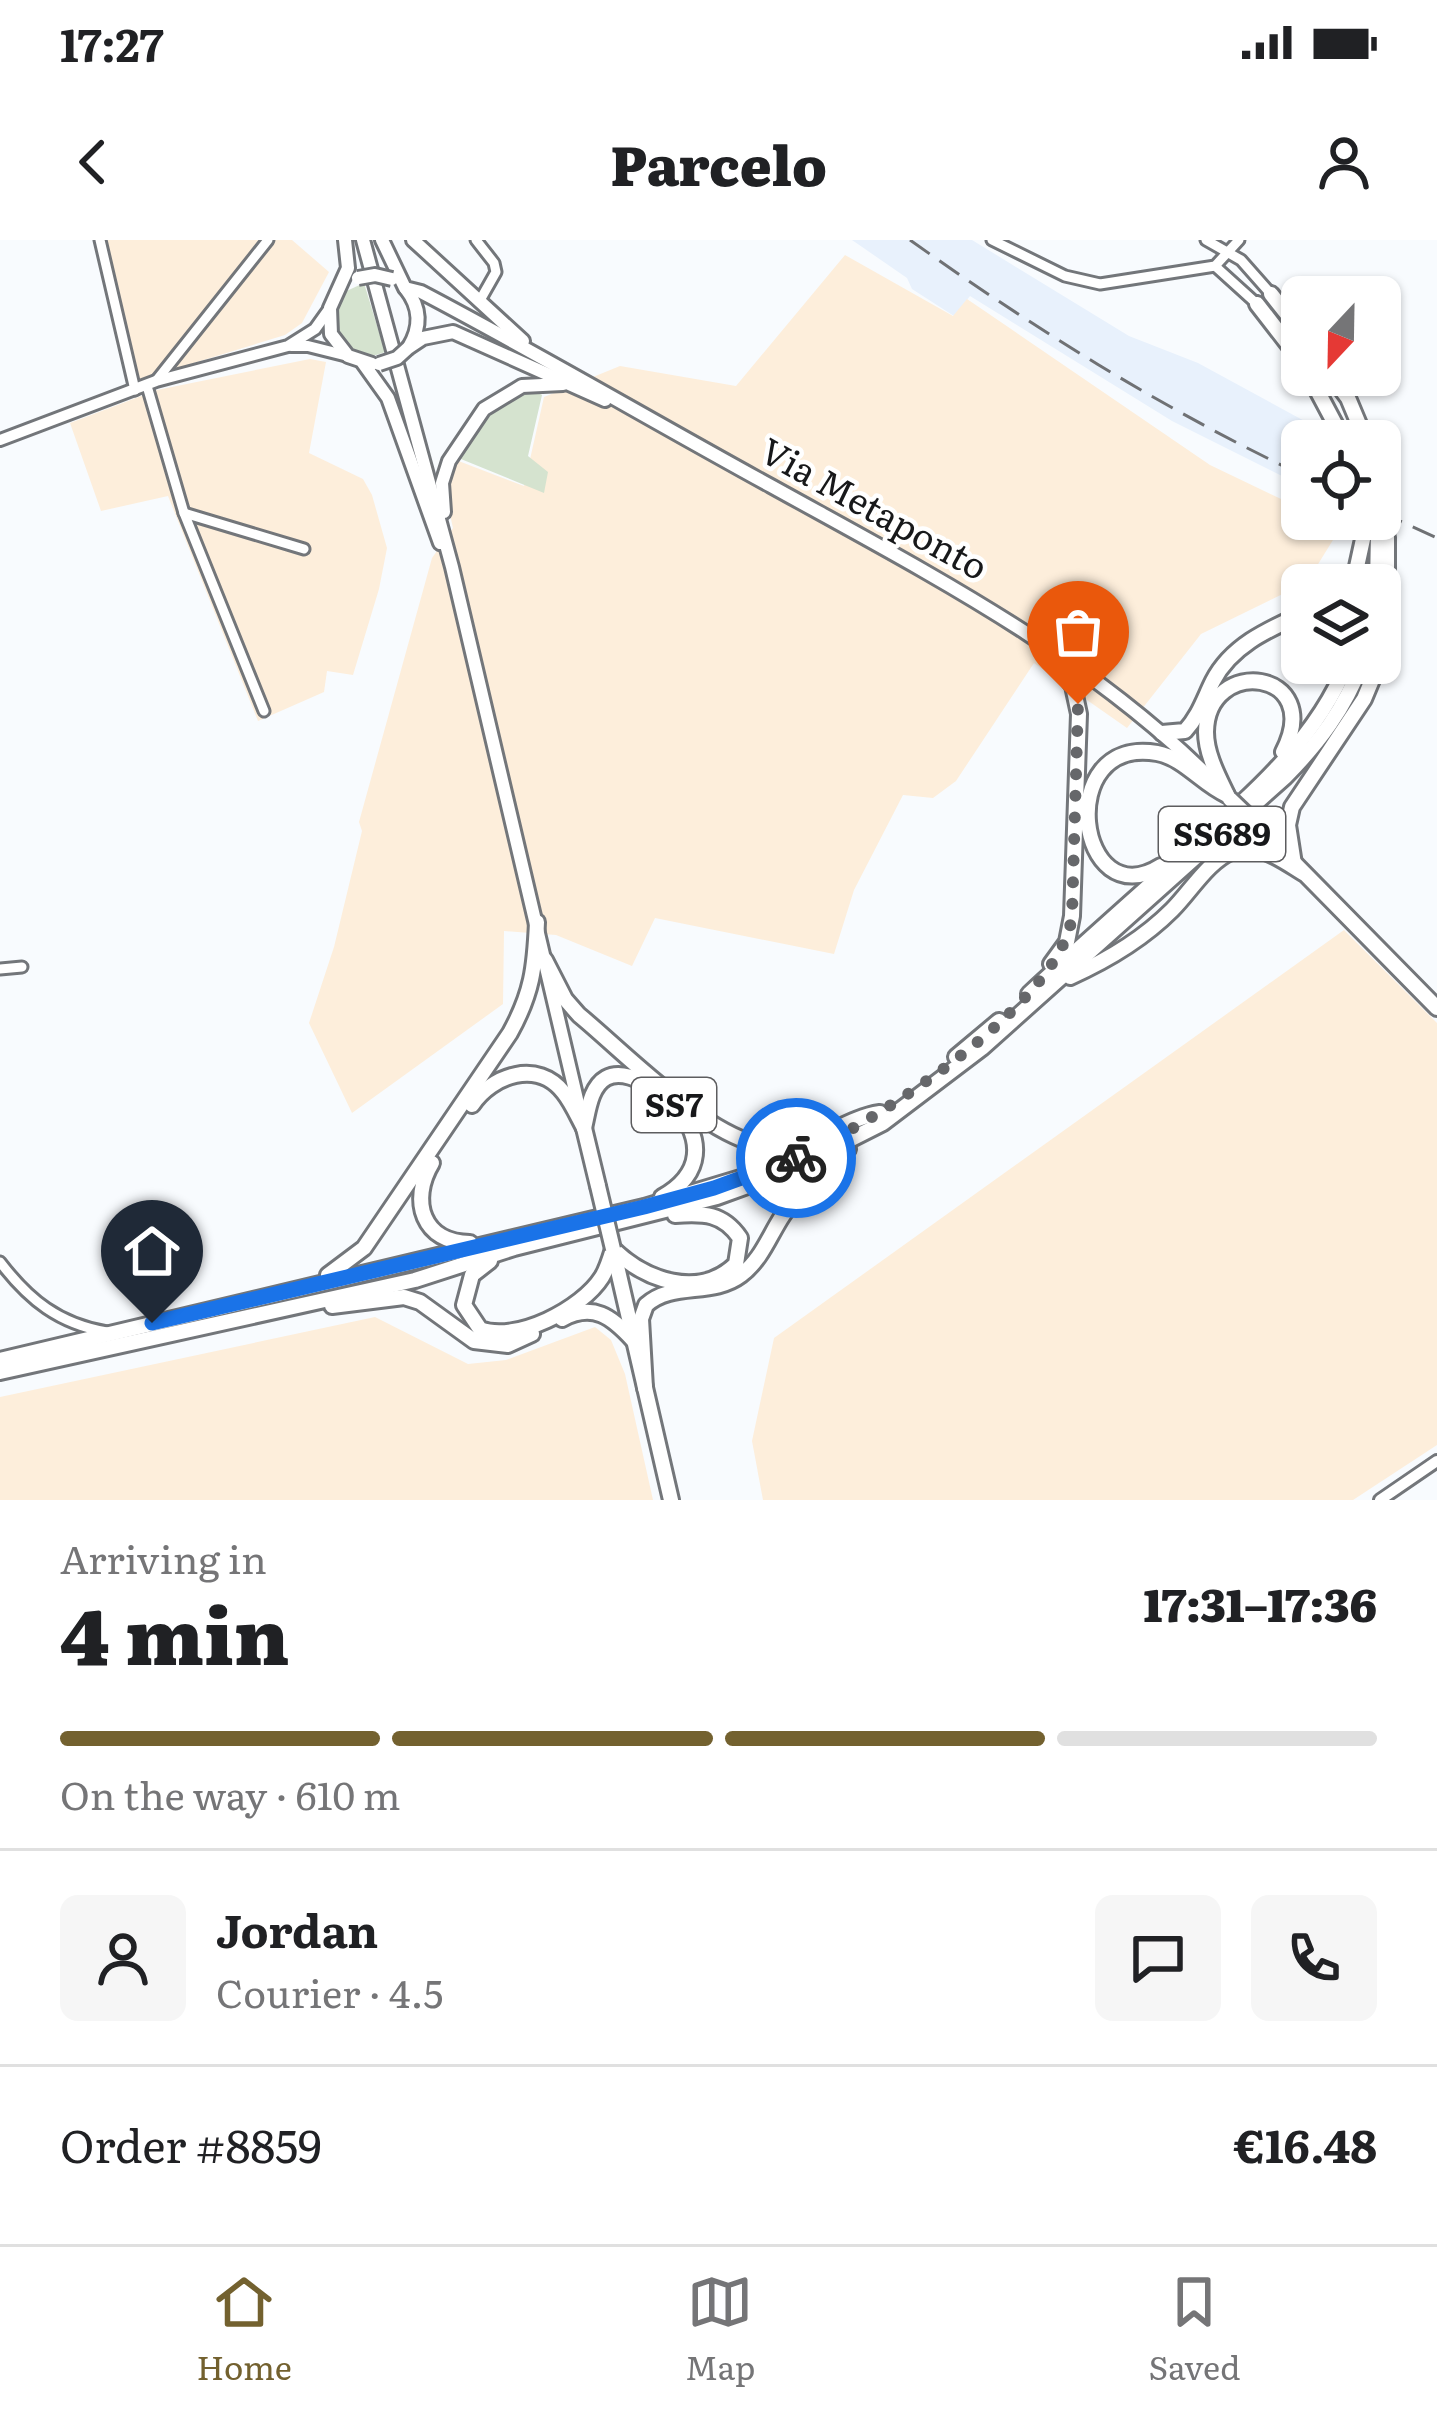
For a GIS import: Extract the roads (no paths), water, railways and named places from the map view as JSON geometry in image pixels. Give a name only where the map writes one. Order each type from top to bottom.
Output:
[{"type":"main road","points":[[345,240],[348,268],[330,308],[331,334],[348,356],[379,364],[397,358],[423,338],[453,332],[652,421]]},
{"type":"main road","points":[[363,240],[452,567],[671,1500]]},
{"type":"main road","points":[[382,240],[415,302],[418,320],[408,348]]},
{"type":"main road","points":[[413,240],[529,346]]},
{"type":"main road","points":[[337,294],[358,278],[392,279],[529,346],[652,421]]},
{"type":"main road","points":[[1271,294],[1281,307]]},
{"type":"main road","points":[[1257,304],[1281,335]]},
{"type":"main road","points":[[363,363],[388,398],[430,523],[452,567]]},
{"type":"main road","points":[[452,567],[442,483],[459,444],[484,409],[501,396],[523,386],[568,384]]},
{"type":"main road","name":"Via Metaponto","points":[[652,421],[967,594],[1039,639],[1162,733],[1229,797]]},
{"type":"main road","points":[[1162,733],[1185,731],[1226,659],[1281,625]]},
{"type":"main road","points":[[1031,992],[1064,947],[1071,925],[1080,726],[1073,686],[1039,639]]},
{"type":"main road","points":[[1229,797],[1213,765],[1206,727],[1221,696],[1250,680],[1268,682],[1281,691],[1293,714],[1288,741],[1264,781]]},
{"type":"main road","name":"SS689","points":[[881,1118],[1031,992],[1264,781],[1307,734],[1337,684]]},
{"type":"main road","name":"SS689","points":[[621,1217],[786,1172],[881,1118],[982,1048],[1316,746],[1352,684]]},
{"type":"main road","points":[[1299,868],[1288,825],[1292,807],[1371,684]]},
{"type":"main road","points":[[1204,836],[1150,873],[1117,872],[1098,856],[1091,842],[1087,818],[1092,785],[1117,759],[1150,752],[1173,758],[1200,782],[1229,797],[1437,1008]]},
{"type":"main road","points":[[1054,984],[1129,946],[1233,851],[1250,848],[1299,868]]},
{"type":"main road","points":[[309,1285],[364,1248],[510,1033],[526,1004],[534,975],[537,922]]},
{"type":"main road","points":[[545,960],[579,1015],[706,1121],[736,1140],[763,1147],[793,1146],[881,1118]]},
{"type":"main road","points":[[495,1243],[454,1243],[434,1233],[422,1216],[418,1198],[427,1171],[478,1096],[496,1080],[535,1074],[564,1093],[584,1128]]},
{"type":"main road","name":"SS7","points":[[584,1128],[597,1086],[620,1075],[654,1089],[691,1125],[697,1143],[688,1176],[645,1211]]},
{"type":"main road","points":[[645,1388],[641,1318],[646,1305],[668,1292],[730,1283],[747,1271],[798,1194],[881,1118]]},
{"type":"main road","points":[[613,1249],[642,1274],[663,1280],[710,1280],[736,1264],[740,1238],[717,1216],[645,1211]]},
{"type":"main road","points":[[0,1360],[309,1285],[621,1217]]},
{"type":"main road","points":[[0,1372],[416,1280],[621,1217]]},
{"type":"main road","points":[[514,1248],[481,1266],[466,1285],[468,1316],[488,1333],[520,1330],[567,1308],[603,1276],[613,1249]]},
{"type":"main road","points":[[267,1311],[404,1297],[420,1302],[474,1342],[490,1346],[508,1345],[575,1312],[593,1311],[611,1316],[633,1340]]},
{"type":"street","points":[[100,240],[184,513],[264,711]]},
{"type":"street","points":[[146,386],[268,240]]},
{"type":"street","points":[[476,240],[496,272],[479,302]]},
{"type":"street","points":[[992,240],[1065,276],[1100,284],[1215,266],[1239,240]]},
{"type":"street","points":[[1206,240],[1228,251],[1271,294]]},
{"type":"street","points":[[1215,266],[1257,304]]},
{"type":"street","points":[[0,440],[146,386],[287,346],[315,329],[330,308]]},
{"type":"street","points":[[287,346],[348,356]]},
{"type":"street","points":[[184,513],[304,549]]},
{"type":"street","points":[[0,969],[22,967]]},
{"type":"street","points":[[0,1262],[24,1294],[47,1311],[71,1324],[112,1332]]},
{"type":"street","points":[[1380,1500],[1437,1461]]},
{"type":"railway","points":[[910,240],[1101,366],[1281,464]]},
{"type":"railway","points":[[1401,522],[1437,538]]}]
